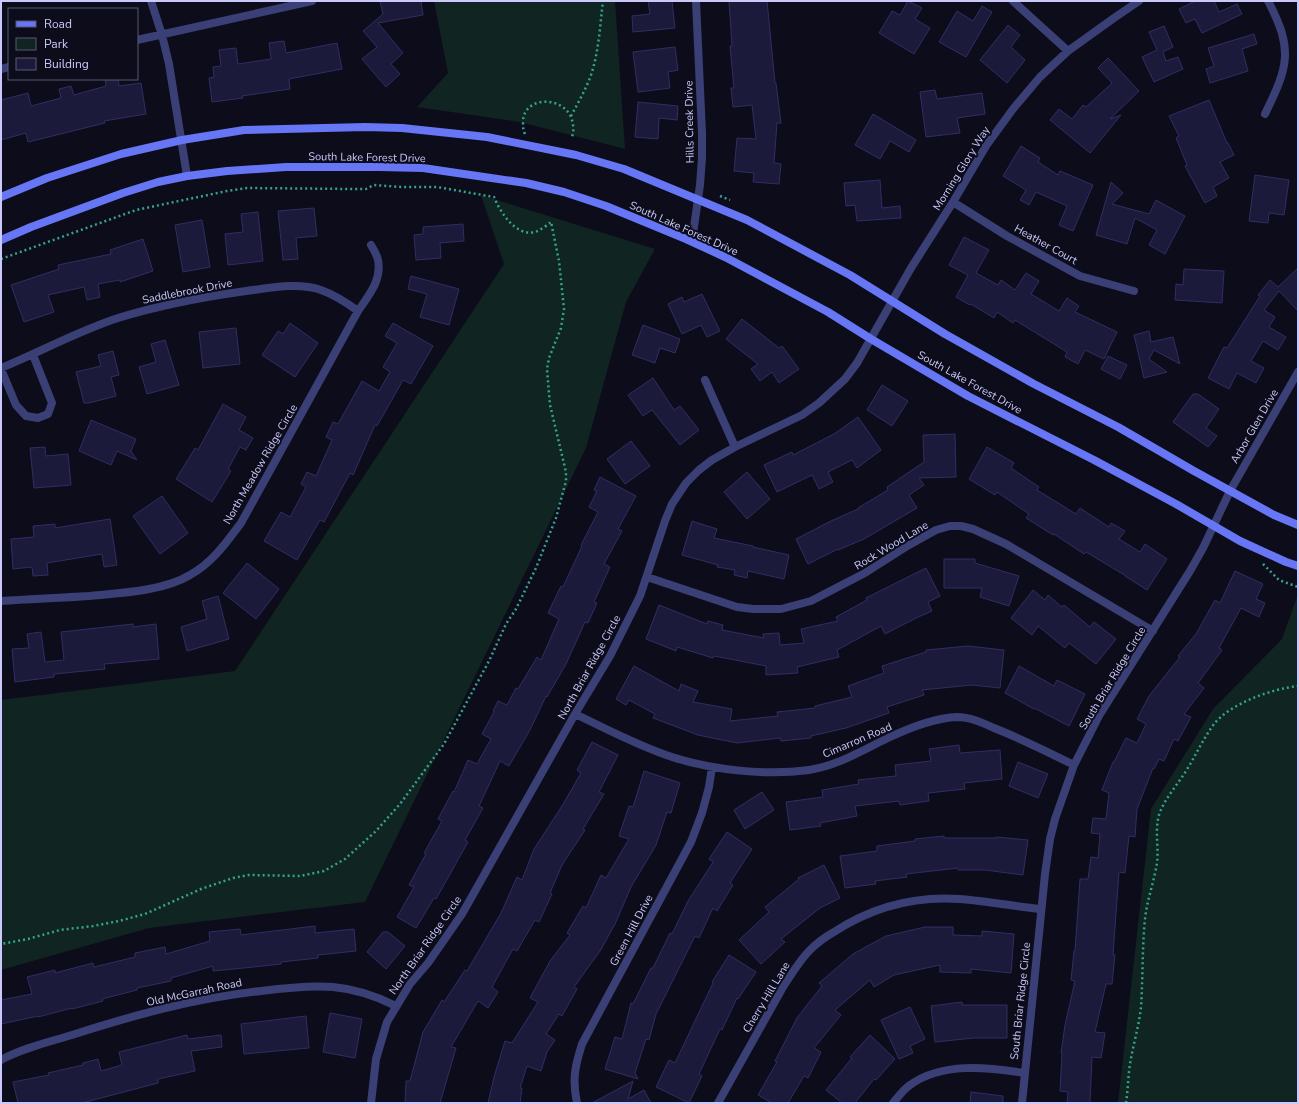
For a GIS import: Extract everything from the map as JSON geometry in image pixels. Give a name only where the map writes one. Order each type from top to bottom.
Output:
[{"type":"main road","points":[[1,197],[47,178],[106,158],[215,133],[244,130],[365,127],[431,130],[487,137],[576,155],[624,169],[747,220],[850,275],[945,334],[1034,384],[1118,427],[1274,515],[1298,525]]},
{"type":"main road","name":"South Lake Forest Drive","points":[[1,240],[123,193],[158,182],[187,176],[227,171],[286,167],[380,166],[423,168],[497,178],[564,192],[606,206],[692,241],[726,257],[828,312],[968,396],[1094,460],[1246,544],[1298,566]]},
{"type":"street","points":[[151,1],[162,35],[169,64],[187,176]]},
{"type":"street","points":[[138,40],[312,1]]},
{"type":"street","name":"Hills Creek Drive","points":[[692,241],[701,172],[702,133],[696,1]]},
{"type":"street","points":[[1013,1],[1068,51]]},
{"type":"street","name":"Morning Glory Way","points":[[892,301],[986,146],[1013,109],[1040,77],[1068,51],[1140,1]]},
{"type":"street","points":[[1265,114],[1281,80],[1286,54],[1283,36],[1276,16],[1268,1]]},
{"type":"street","name":"Heather Court","points":[[953,202],[1007,236],[1080,276],[1134,290]]},
{"type":"street","name":"North Meadow Ridge Circle","points":[[1,601],[110,594],[150,589],[179,581],[190,575],[222,549],[241,523],[358,311],[375,285],[379,271],[378,258],[372,245]]},
{"type":"street","name":"Saddlebrook Drive","points":[[1,369],[118,318],[163,305],[200,298],[261,289],[301,286],[320,290],[335,296],[358,311]]},
{"type":"street","name":"North Briar Ridge Circle","points":[[372,1103],[372,1086],[377,1052],[387,1022],[410,984],[428,963],[462,914],[575,714],[610,656],[640,596],[672,504],[686,483],[712,460],[734,447],[788,423],[819,403],[845,379],[858,363],[892,301]]},
{"type":"street","points":[[1,369],[16,404],[26,416],[38,418],[48,414],[52,403],[33,355]]},
{"type":"street","name":"Arbor Glen Drive","points":[[1230,491],[1298,372]]},
{"type":"street","points":[[705,380],[734,447]]},
{"type":"street","name":"South Briar Ridge Circle","points":[[1022,1103],[1040,909],[1054,826],[1061,799],[1074,765],[1100,714],[1190,571],[1230,491]]},
{"type":"street","name":"Rock Wood Lane","points":[[647,577],[737,607],[753,609],[781,609],[811,601],[865,574],[909,545],[936,530],[950,526],[961,526],[973,529],[1006,544],[1153,631]]},
{"type":"street","name":"Cimarron Road","points":[[575,714],[635,743],[672,757],[712,767],[750,771],[772,772],[811,770],[831,764],[922,724],[958,717],[971,719],[1013,735],[1074,765]]},
{"type":"street","name":"Green Hill Drive","points":[[577,1103],[574,1084],[575,1066],[582,1044],[691,842],[702,813],[709,788],[712,767]]},
{"type":"street","name":"Cherry Hill Lane","points":[[718,1103],[794,969],[810,950],[821,940],[848,923],[877,910],[905,902],[932,899],[958,899],[1040,909]]},
{"type":"street","name":"Old McGarrah Road","points":[[1,1060],[22,1051],[161,1009],[235,994],[285,988],[333,987],[354,990],[378,997],[396,1006]]},
{"type":"street","points":[[893,1103],[910,1085],[935,1073],[958,1068],[982,1068],[1024,1073]]},
{"type":"path","points":[[570,117],[591,74],[598,42],[603,1]]},
{"type":"path","points":[[1,259],[136,210],[247,188],[366,189],[374,185],[436,187],[494,197],[502,214],[517,228],[527,232],[534,232],[551,222],[559,262],[564,309],[561,328],[548,358],[547,369],[550,405],[566,472],[566,481],[556,518],[536,568],[516,609],[506,624],[489,661],[444,744],[400,804],[346,859],[324,871],[300,876],[249,875],[234,878],[201,889],[145,914],[119,921],[60,930],[28,939],[1,944]]},
{"type":"path","points":[[1126,1103],[1130,1065],[1140,1008],[1142,950],[1145,918],[1157,862],[1160,812],[1186,772],[1202,742],[1222,715],[1236,705],[1286,687],[1298,686]]},
{"type":"green space","points":[[434,1],[615,1],[625,149],[520,122],[417,107],[448,73]]},
{"type":"green space","points":[[481,195],[655,249],[626,302],[586,448],[365,902],[149,928],[1,970],[1,700],[235,671],[504,264]]},
{"type":"green space","points":[[1297,597],[1298,1103],[1118,1103],[1151,809],[1213,709],[1282,639]]},
{"type":"building","points":[[380,1],[421,1],[423,15],[378,23],[403,53],[391,64],[400,74],[386,87],[362,59],[377,47],[363,31],[383,14]]},
{"type":"building","points":[[648,1],[672,1],[675,28],[633,32],[632,16],[650,14]]},
{"type":"building","points":[[729,1],[767,1],[775,83],[781,123],[777,123],[774,163],[781,164],[779,184],[753,182],[754,173],[734,171],[737,138],[756,139],[752,105],[733,107],[731,88],[734,88],[730,46],[732,46]]},
{"type":"building","points":[[908,1],[922,8],[915,19],[930,28],[914,54],[879,33],[892,11],[900,15]]},
{"type":"building","points":[[1195,1],[1214,1],[1219,12],[1237,4],[1242,14],[1202,33],[1195,19],[1186,23],[1179,9]]},
{"type":"building","points":[[982,6],[992,12],[966,57],[939,42],[957,11],[973,21]]},
{"type":"building","points":[[1008,25],[1020,35],[1011,47],[1025,60],[1007,83],[980,60]]},
{"type":"building","points":[[1164,26],[1173,47],[1163,52],[1166,61],[1178,57],[1183,69],[1154,82],[1142,57],[1157,50],[1149,32]]},
{"type":"building","points":[[1254,34],[1257,44],[1242,49],[1248,71],[1210,83],[1206,69],[1214,66],[1208,48]]},
{"type":"building","points":[[284,41],[286,53],[337,43],[342,69],[289,79],[290,89],[212,102],[209,78],[214,77],[213,67],[221,66],[219,50],[236,48],[238,64],[271,59],[269,43]]},
{"type":"building","points":[[675,47],[678,70],[668,72],[670,88],[638,92],[633,52]]},
{"type":"building","points":[[1108,58],[1139,91],[1110,119],[1121,115],[1090,153],[1050,120],[1059,109],[1072,119],[1083,105],[1086,107],[1112,83],[1098,68]]},
{"type":"building","points":[[105,80],[118,80],[119,86],[141,83],[146,114],[104,121],[105,123],[28,142],[26,133],[1,140],[1,100],[28,93],[31,106],[61,98],[59,89],[71,86],[74,95],[106,86]]},
{"type":"building","points":[[935,90],[937,99],[982,93],[985,114],[957,118],[960,133],[926,137],[920,92]]},
{"type":"building","points":[[1209,100],[1227,143],[1234,155],[1220,162],[1229,178],[1213,187],[1217,196],[1205,203],[1185,166],[1187,165],[1176,138],[1179,136],[1169,116]]},
{"type":"building","points":[[638,102],[678,106],[677,120],[659,118],[658,139],[635,137]]},
{"type":"building","points":[[873,114],[916,140],[909,152],[890,141],[880,159],[855,145]]},
{"type":"building","points":[[1021,146],[1040,158],[1038,162],[1058,175],[1060,171],[1093,185],[1073,231],[1059,225],[1067,206],[1036,192],[1029,205],[1020,200],[1026,190],[1003,176]]},
{"type":"building","points":[[1255,175],[1289,180],[1284,215],[1269,213],[1268,223],[1249,221]]},
{"type":"building","points":[[880,180],[882,208],[900,206],[901,218],[857,221],[855,205],[846,206],[844,183]]},
{"type":"building","points":[[1111,182],[1123,193],[1112,204],[1149,214],[1156,200],[1185,216],[1165,254],[1149,245],[1157,230],[1135,218],[1127,244],[1096,235]]},
{"type":"building","points":[[314,208],[317,236],[296,238],[298,259],[283,260],[278,211]]},
{"type":"building","points":[[258,212],[263,261],[228,265],[225,234],[243,232],[241,214]]},
{"type":"building","points":[[202,220],[210,267],[183,272],[175,225]]},
{"type":"building","points":[[463,224],[464,241],[440,243],[441,258],[416,260],[414,235],[423,234],[423,227]]},
{"type":"building","points":[[964,237],[989,250],[976,273],[998,285],[1001,280],[1015,290],[1026,273],[1039,281],[1031,294],[1059,311],[1067,298],[1079,306],[1075,312],[1117,332],[1104,359],[1085,350],[1078,364],[1065,357],[1067,352],[1015,320],[1013,323],[997,312],[994,318],[956,297],[968,275],[949,265]]},
{"type":"building","points":[[143,239],[153,271],[120,282],[120,280],[98,284],[100,297],[87,300],[84,287],[48,295],[54,312],[24,322],[11,285],[59,269],[58,265],[111,254],[110,250]]},
{"type":"building","points":[[1298,268],[1298,311],[1279,291],[1264,310],[1275,317],[1269,327],[1286,337],[1278,350],[1263,341],[1251,361],[1264,368],[1256,383],[1237,373],[1229,389],[1208,378],[1224,347],[1227,348],[1260,296],[1258,295],[1270,280],[1278,287]]},
{"type":"building","points":[[1184,269],[1224,271],[1222,303],[1175,300],[1176,284],[1183,285]]},
{"type":"building","points":[[411,276],[459,289],[449,325],[420,317],[427,294],[408,289]]},
{"type":"building","points":[[702,294],[720,331],[707,337],[701,325],[682,334],[668,304],[682,297],[684,302]]},
{"type":"building","points":[[742,319],[779,348],[782,346],[799,369],[779,383],[772,372],[760,381],[751,369],[758,364],[726,339]]},
{"type":"building","points":[[290,323],[318,343],[295,377],[262,355],[278,331],[283,334]]},
{"type":"building","points":[[393,323],[433,346],[411,384],[403,380],[377,426],[375,425],[353,475],[350,473],[324,522],[320,520],[297,560],[264,541],[281,512],[290,517],[306,487],[301,484],[307,472],[316,476],[332,440],[326,437],[333,422],[338,424],[362,381],[379,391],[390,372],[383,367],[397,343],[385,336]]},
{"type":"building","points":[[643,325],[680,339],[675,353],[660,348],[655,363],[632,355]]},
{"type":"building","points":[[236,328],[240,364],[203,368],[199,332]]},
{"type":"building","points":[[1149,331],[1151,342],[1173,337],[1180,364],[1154,350],[1149,359],[1167,372],[1144,378],[1134,335]]},
{"type":"building","points":[[165,340],[179,385],[147,394],[139,367],[156,362],[151,344]]},
{"type":"building","points":[[113,351],[119,375],[111,377],[116,396],[84,403],[76,372],[101,366],[98,355]]},
{"type":"building","points":[[1108,356],[1127,365],[1120,379],[1101,369]]},
{"type":"building","points":[[653,378],[674,410],[680,406],[699,430],[680,445],[652,410],[643,416],[628,395]]},
{"type":"building","points":[[882,385],[908,401],[892,426],[867,410]]},
{"type":"building","points":[[1193,394],[1198,394],[1219,409],[1206,428],[1217,436],[1208,447],[1173,422]]},
{"type":"building","points":[[223,404],[246,417],[239,430],[253,438],[246,450],[240,447],[228,469],[231,471],[212,502],[176,479],[195,448],[198,450]]},
{"type":"building","points":[[858,417],[881,450],[857,468],[852,460],[828,472],[833,482],[819,489],[812,475],[777,492],[764,465],[792,452],[793,455],[834,434]]},
{"type":"building","points":[[91,420],[136,439],[131,451],[130,450],[137,460],[117,451],[111,465],[79,451]]},
{"type":"building","points":[[955,434],[956,477],[919,478],[924,485],[909,495],[917,508],[864,539],[838,549],[808,564],[796,539],[858,509],[888,490],[887,487],[924,462],[923,435]]},
{"type":"building","points":[[631,441],[650,466],[625,484],[607,459]]},
{"type":"building","points":[[45,447],[46,456],[68,454],[71,485],[34,488],[30,448]]},
{"type":"building","points":[[987,447],[1014,463],[1011,468],[1039,487],[1037,490],[1076,514],[1080,508],[1109,527],[1111,523],[1125,531],[1119,539],[1140,552],[1145,544],[1167,559],[1147,590],[1086,552],[1084,554],[1026,518],[1029,514],[997,492],[995,495],[969,479]]},
{"type":"building","points":[[747,472],[770,499],[747,519],[724,492]]},
{"type":"building","points":[[600,477],[636,496],[618,529],[622,531],[604,564],[610,567],[594,602],[597,603],[588,623],[585,622],[566,664],[547,697],[546,696],[530,730],[509,766],[500,761],[479,806],[483,808],[465,840],[468,842],[436,899],[434,898],[416,928],[397,917],[414,887],[409,885],[426,854],[424,853],[442,821],[438,819],[453,791],[454,792],[468,760],[477,764],[491,739],[482,734],[498,701],[507,705],[516,688],[518,689],[537,657],[541,660],[559,619],[548,613],[561,586],[563,587],[582,546],[581,545],[598,512],[589,507],[597,491],[594,490]]},
{"type":"building","points":[[162,496],[188,533],[160,554],[133,516]]},
{"type":"building","points":[[110,519],[117,565],[104,567],[102,554],[47,563],[48,575],[33,576],[32,567],[13,569],[11,539],[34,537],[33,526],[55,524],[55,528]]},
{"type":"building","points":[[692,521],[717,529],[714,538],[789,555],[784,579],[748,571],[747,578],[734,575],[735,570],[717,567],[718,565],[682,555]]},
{"type":"building","points":[[944,559],[975,559],[975,563],[1019,576],[1009,606],[980,597],[982,588],[944,588]]},
{"type":"building","points":[[247,563],[279,589],[256,619],[223,593]]},
{"type":"building","points":[[926,568],[940,596],[928,602],[932,611],[885,634],[881,626],[837,650],[839,657],[797,667],[798,673],[766,675],[766,666],[714,656],[713,658],[677,647],[676,651],[646,639],[659,605],[707,624],[708,621],[723,625],[722,630],[764,638],[763,634],[779,633],[780,645],[804,643],[801,629],[838,621],[836,617],[867,600],[866,598]]},
{"type":"building","points":[[1235,571],[1263,584],[1256,599],[1265,603],[1259,617],[1241,608],[1219,648],[1222,650],[1198,683],[1204,688],[1184,714],[1191,717],[1178,741],[1174,739],[1164,761],[1159,759],[1154,769],[1153,768],[1137,809],[1135,837],[1129,836],[1125,873],[1119,872],[1112,984],[1106,984],[1095,1032],[1105,1033],[1101,1058],[1092,1057],[1090,1103],[1067,1103],[1068,1092],[1060,1091],[1061,1053],[1065,1025],[1075,981],[1071,980],[1075,951],[1080,879],[1088,879],[1091,857],[1098,858],[1100,834],[1091,833],[1093,818],[1106,819],[1109,793],[1102,790],[1113,762],[1126,738],[1137,743],[1146,724],[1137,719],[1149,696],[1196,634],[1215,600],[1220,603]]},
{"type":"building","points":[[1033,590],[1045,600],[1048,595],[1062,607],[1064,605],[1090,627],[1094,622],[1116,639],[1096,664],[1069,643],[1065,648],[1038,626],[1032,635],[1011,618]]},
{"type":"building","points":[[218,596],[229,639],[187,651],[181,627],[207,619],[202,601]]},
{"type":"building","points":[[133,624],[133,627],[156,624],[159,659],[104,664],[105,669],[54,674],[54,677],[15,682],[12,649],[29,648],[27,634],[41,632],[45,662],[64,660],[61,632]]},
{"type":"building","points":[[968,646],[1004,650],[1000,688],[972,685],[922,690],[924,695],[887,707],[889,713],[846,728],[811,736],[811,738],[781,741],[780,738],[737,743],[698,735],[653,718],[655,714],[629,700],[626,705],[616,699],[634,666],[679,691],[681,684],[698,691],[693,702],[732,709],[730,721],[778,716],[777,712],[815,708],[815,706],[852,697],[848,686],[884,673],[882,666],[926,652],[926,650]]},
{"type":"building","points":[[1019,666],[1054,686],[1057,680],[1085,694],[1069,726],[1005,693]]},
{"type":"building","points":[[592,742],[618,755],[599,792],[604,794],[583,829],[585,830],[562,865],[550,893],[552,894],[539,922],[535,920],[517,951],[513,949],[492,987],[498,992],[488,1008],[478,1001],[451,1047],[456,1048],[440,1103],[405,1103],[406,1081],[410,1081],[423,1032],[442,1000],[444,1002],[465,970],[467,971],[501,913],[517,877],[522,880],[534,849],[581,773],[577,770]]},
{"type":"building","points":[[959,745],[960,753],[1000,750],[1002,779],[964,783],[965,789],[928,793],[929,801],[900,805],[899,801],[855,806],[857,816],[820,823],[821,826],[790,830],[786,802],[823,797],[822,790],[859,784],[858,780],[896,776],[895,765],[931,761],[929,749]]},
{"type":"building","points":[[1018,762],[1048,774],[1038,798],[1009,786]]},
{"type":"building","points":[[644,771],[680,783],[671,813],[667,812],[656,845],[631,887],[615,924],[600,951],[574,987],[577,989],[562,1016],[559,1014],[546,1034],[555,1040],[547,1052],[541,1071],[527,1066],[520,1088],[522,1088],[520,1103],[488,1103],[505,1041],[512,1043],[538,1002],[530,998],[550,961],[570,935],[567,933],[583,906],[586,908],[601,875],[606,878],[629,839],[619,836],[629,806],[633,807]]},
{"type":"building","points":[[762,792],[774,810],[745,829],[734,810]]},
{"type":"building","points":[[727,832],[752,849],[730,883],[733,885],[717,911],[713,908],[699,938],[695,936],[656,1014],[649,1040],[646,1039],[635,1073],[638,1079],[605,1069],[615,1037],[622,1039],[631,1003],[633,1004],[670,933],[672,934],[688,901],[713,862],[709,859]]},
{"type":"building","points":[[944,836],[944,838],[996,837],[1028,840],[1023,875],[985,870],[958,870],[958,868],[906,874],[907,877],[875,881],[876,884],[845,888],[840,856],[877,851],[877,846],[915,841],[915,839]]},
{"type":"building","points":[[824,865],[840,898],[820,908],[781,939],[785,942],[761,964],[739,940],[769,912],[765,907],[799,879],[798,878]]},
{"type":"building","points":[[315,926],[315,933],[354,929],[356,951],[318,955],[318,958],[244,968],[213,971],[213,966],[171,978],[171,981],[137,988],[137,990],[102,999],[103,1001],[38,1017],[1,1024],[1,1000],[32,994],[27,977],[55,970],[55,973],[93,963],[94,967],[135,957],[135,953],[165,947],[166,954],[210,941],[209,932],[240,929],[241,935]]},
{"type":"building","points":[[925,927],[953,927],[953,935],[982,936],[982,931],[1014,934],[1011,973],[971,969],[971,973],[940,972],[940,965],[894,975],[874,987],[870,980],[835,1010],[841,1015],[814,1048],[821,1052],[808,1078],[804,1076],[788,1103],[772,1103],[758,1095],[777,1062],[775,1061],[796,1019],[822,986],[819,983],[853,954],[886,936]]},
{"type":"building","points":[[383,932],[388,932],[405,946],[386,969],[367,952]]},
{"type":"building","points":[[729,955],[756,972],[738,999],[737,998],[722,1030],[720,1029],[699,1074],[702,1076],[689,1103],[656,1087],[669,1060],[675,1063],[713,983],[712,982]]},
{"type":"building","points":[[962,1002],[962,1005],[1007,1005],[1007,1038],[974,1038],[935,1042],[931,1006]]},
{"type":"building","points":[[910,1007],[925,1039],[910,1046],[913,1053],[899,1059],[881,1020]]},
{"type":"building","points":[[330,1013],[362,1019],[355,1058],[323,1052]]},
{"type":"building","points":[[306,1016],[309,1048],[244,1054],[241,1024]]},
{"type":"building","points":[[187,1035],[188,1039],[221,1035],[222,1047],[191,1051],[195,1071],[158,1079],[158,1083],[82,1103],[18,1103],[13,1082],[49,1075],[48,1073],[83,1065],[83,1063],[98,1059],[101,1071],[122,1065],[119,1052]]},
{"type":"building","points":[[870,1035],[895,1059],[876,1080],[874,1079],[855,1103],[842,1103],[826,1090],[852,1058],[850,1057]]},
{"type":"building","points":[[633,1081],[628,1099],[644,1090],[651,1103],[592,1103]]},
{"type":"building","points":[[971,1092],[1003,1096],[1003,1103],[970,1103]]}]
